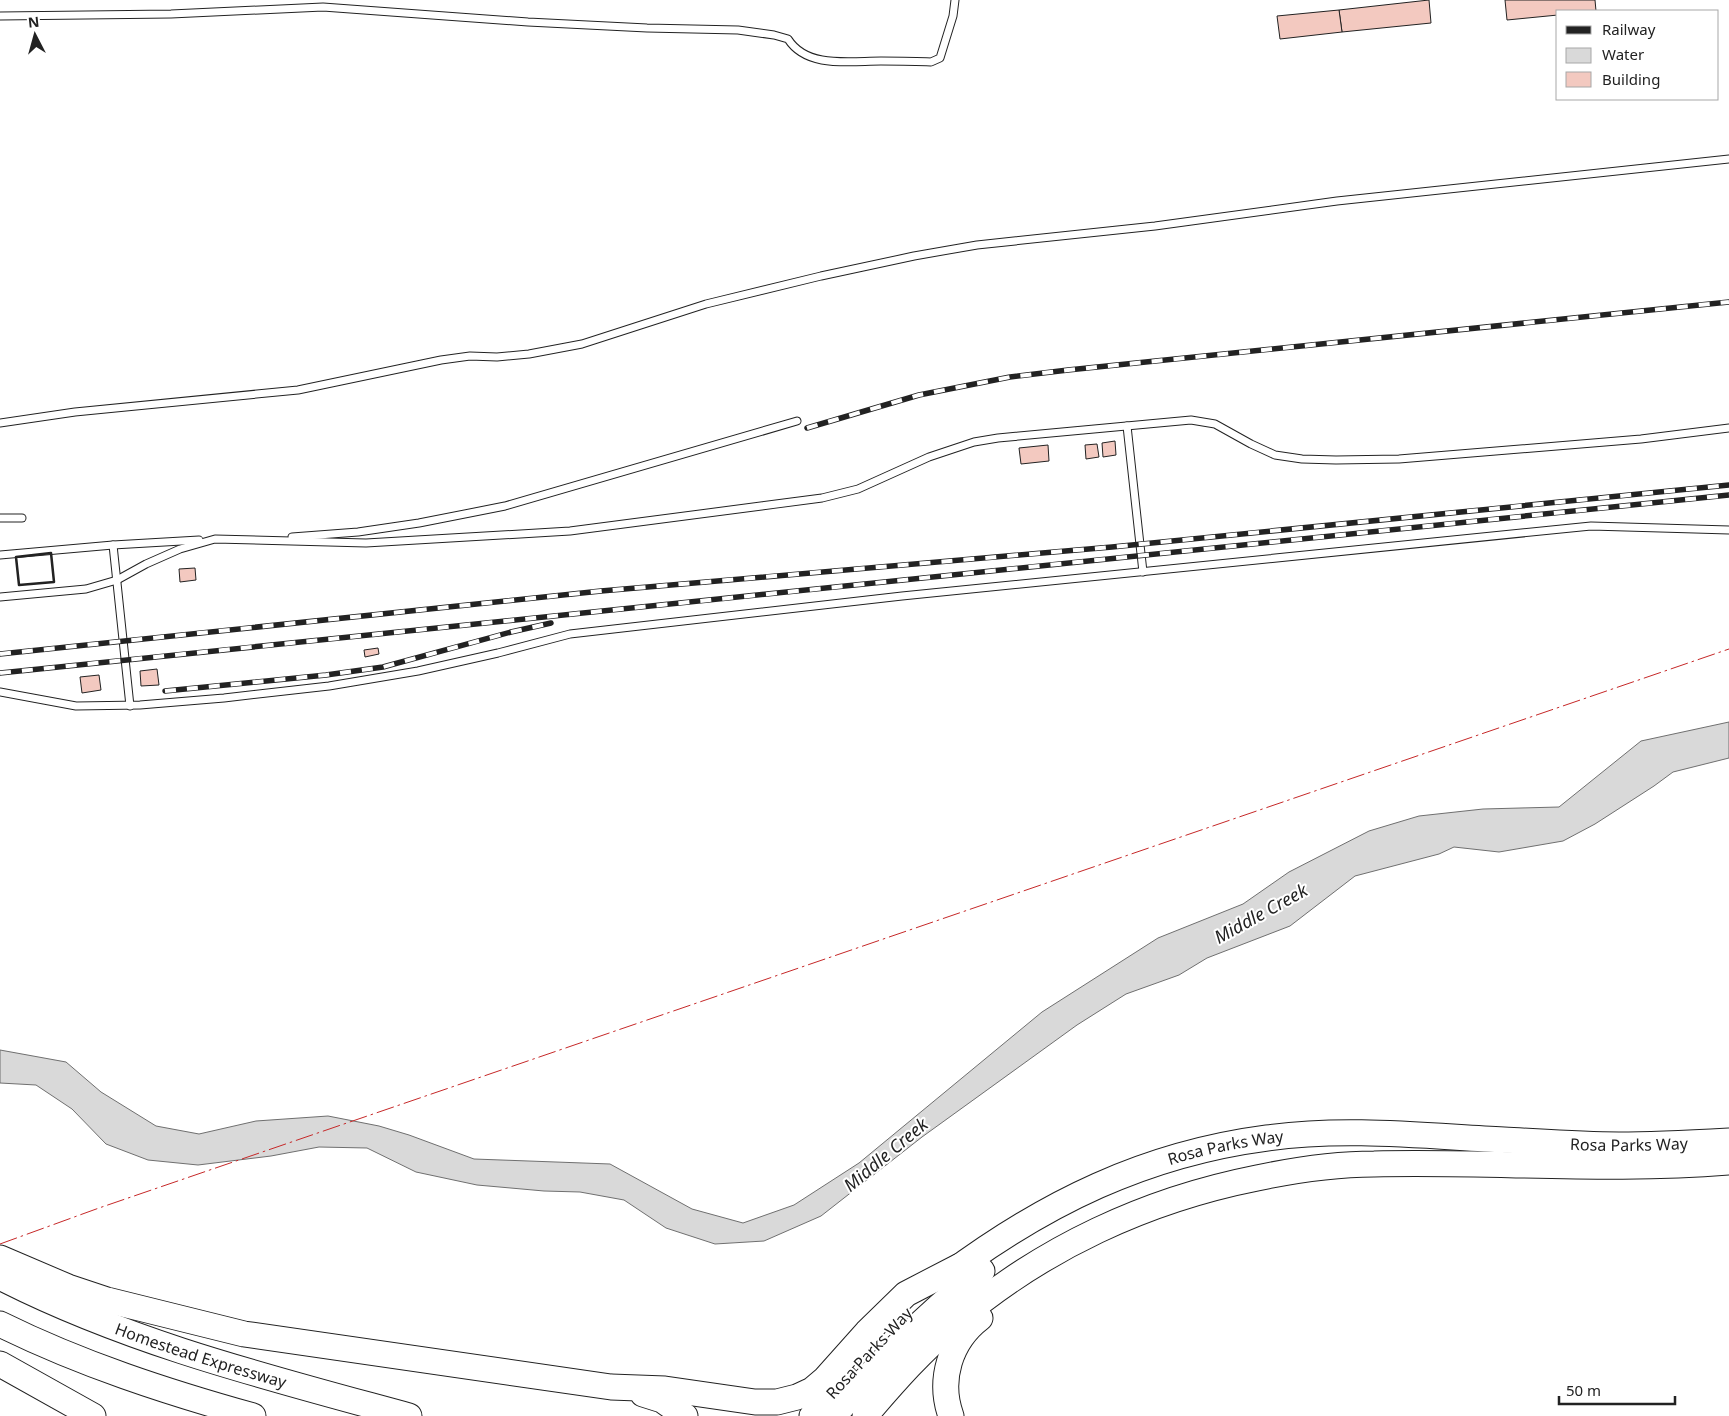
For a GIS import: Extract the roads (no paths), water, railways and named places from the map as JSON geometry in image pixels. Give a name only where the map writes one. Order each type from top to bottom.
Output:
[{"type":"highway","name":"Rosa Parks Way","points":[[812,1416],[884,1333],[921,1298],[960,1266],[1002,1237],[1074,1196],[1122,1175],[1169,1158],[1218,1146],[1318,1133],[1368,1133],[1618,1145],[1729,1141]]},
{"type":"highway","name":"Rosa Parks Way","points":[[865,1416],[924,1351],[981,1301],[1015,1276],[1051,1254],[1111,1223],[1158,1204],[1206,1190],[1271,1175],[1373,1164],[1625,1168],[1729,1162]]},
{"type":"highway","points":[[834,1416],[889,1353],[943,1301],[1000,1258],[1122,1175]]},
{"type":"highway","points":[[951,1416],[946,1394],[946,1373],[954,1349],[966,1330],[1111,1223]]},
{"type":"highway","points":[[0,1258],[68,1287],[107,1300],[244,1334],[611,1387],[657,1398],[684,1416]]},
{"type":"highway","points":[[611,1387],[665,1389],[754,1402],[776,1402],[797,1397],[812,1390],[825,1379],[867,1332],[906,1294],[960,1266]]},
{"type":"highway","name":"Homestead Expressway","points":[[0,1277],[84,1316],[157,1343],[286,1382],[409,1416]]},
{"type":"highway","points":[[0,1324],[69,1355],[147,1384],[253,1416]]},
{"type":"highway","points":[[0,1364],[93,1416]]},
{"type":"lane","points":[[0,16],[180,14],[323,7],[528,22],[738,30],[788,39],[793,47],[806,55],[830,62],[931,62],[940,58],[953,16],[955,0]]},
{"type":"lane","points":[[0,423],[75,412],[298,390],[441,360],[470,356],[497,357],[529,354],[582,344],[706,304],[821,276],[914,256],[968,247],[1155,226],[1337,201],[1729,159]]},
{"type":"lane","points":[[0,597],[86,589],[116,580],[180,549],[215,539],[366,543],[570,531],[822,498],[858,489],[929,456],[974,442],[998,438],[1191,420],[1215,424],[1275,455],[1302,459],[1336,460],[1428,456],[1641,439],[1729,428]]},
{"type":"lane","points":[[0,555],[113,545],[215,539],[297,537],[358,532],[419,523],[505,506],[797,421]]},
{"type":"lane","points":[[1127,426],[1143,572]]},
{"type":"lane","points":[[0,518],[22,518]]},
{"type":"lane","points":[[0,692],[76,706],[130,706],[224,698],[329,686],[418,671],[570,634],[892,597],[1591,526],[1729,530]]},
{"type":"lane","points":[[113,545],[130,706]]},
{"type":"water","name":"Middle Creek","points":[[1729,722],[1729,758],[1673,772],[1595,824],[1563,841],[1499,852],[1454,847],[1439,854],[1355,876],[1290,926],[1207,958],[1179,975],[1126,994],[1077,1025],[922,1137],[821,1216],[764,1241],[715,1244],[666,1228],[624,1200],[580,1192],[477,1185],[416,1172],[367,1148],[319,1147],[271,1156],[198,1165],[148,1160],[106,1144],[72,1109],[36,1085],[0,1083],[0,1050],[66,1062],[101,1092],[156,1126],[199,1134],[256,1121],[328,1116],[379,1126],[474,1159],[610,1164],[692,1209],[743,1223],[794,1205],[859,1163],[1042,1012],[1158,938],[1243,904],[1289,872],[1369,831],[1419,816],[1483,809],[1559,807],[1641,741]]},
{"type":"railway","points":[[807,428],[919,395],[1010,377],[1729,302]]},
{"type":"railway","points":[[0,654],[601,591],[1112,547],[1729,485]]},
{"type":"railway","points":[[0,673],[1729,495]]},
{"type":"railway","points":[[165,691],[326,675],[383,667],[551,623]]}]
